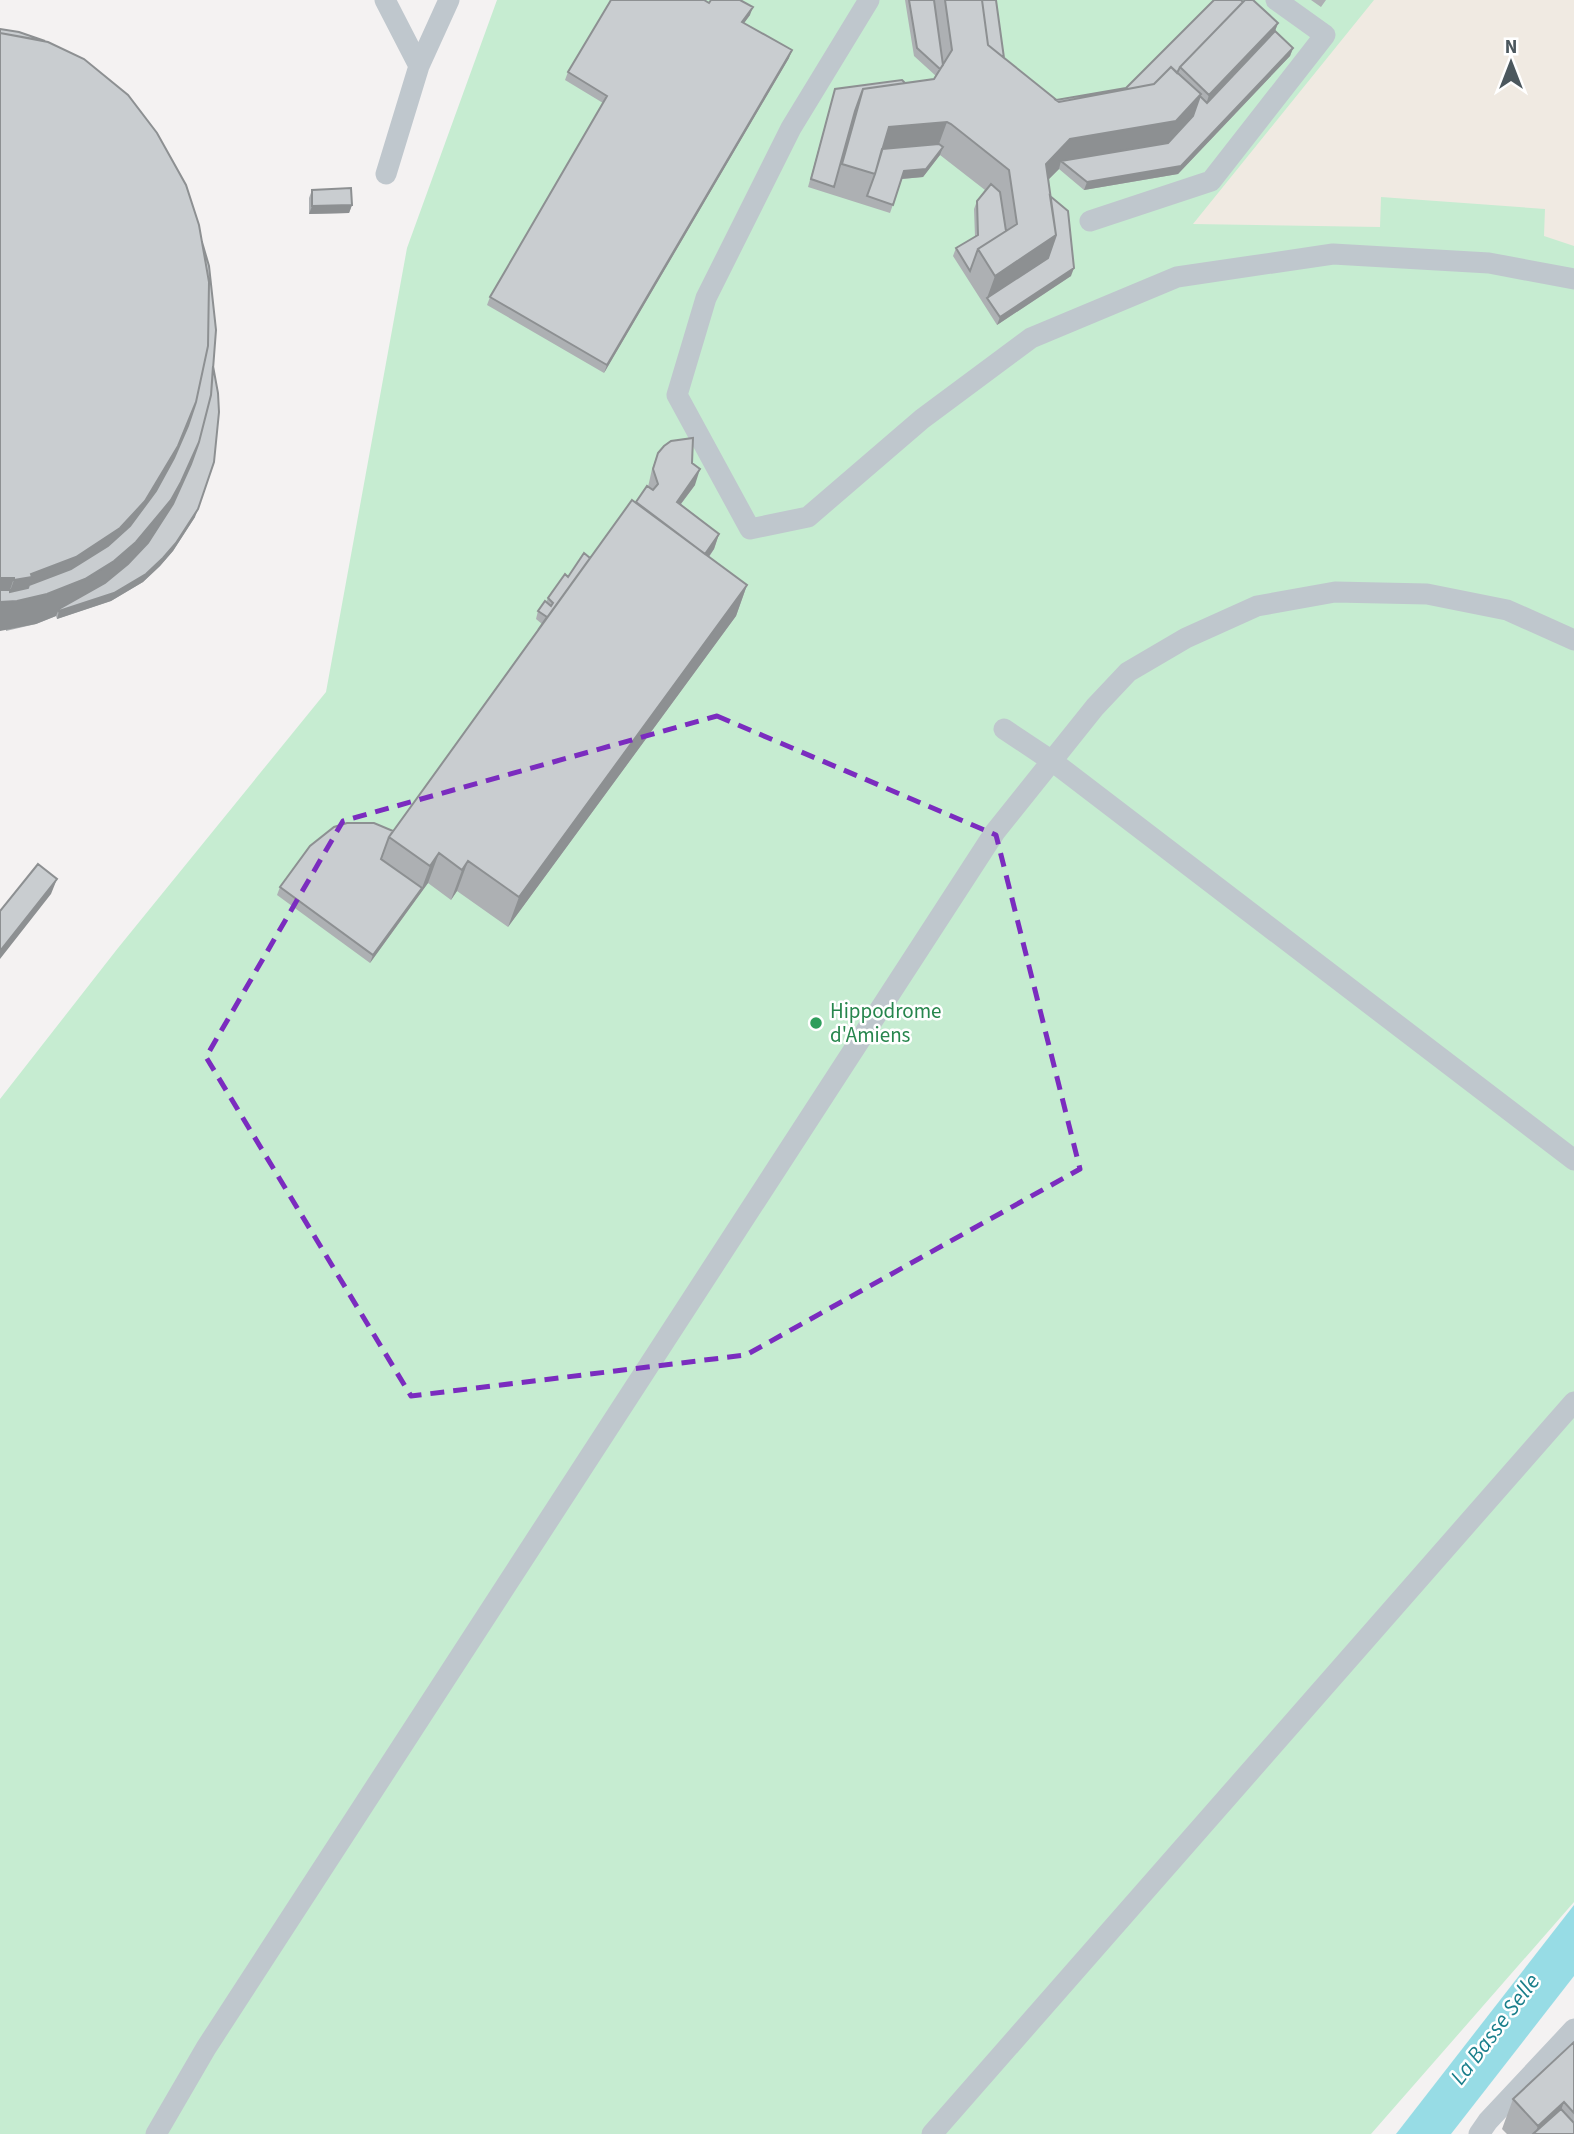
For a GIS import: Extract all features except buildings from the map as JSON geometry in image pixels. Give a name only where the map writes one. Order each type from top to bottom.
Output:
[{"type":"lane","points":[[385,0],[419,66]]},
{"type":"lane","points":[[386,174],[419,66],[449,0]]},
{"type":"lane","points":[[869,0],[791,128],[706,298],[677,395],[750,529],[808,517],[922,419],[1031,338],[1177,277],[1333,254],[1489,262],[1574,279]]},
{"type":"lane","points":[[1090,220],[1211,181],[1325,35],[1276,0]]},
{"type":"lane","points":[[156,2134],[206,2048],[995,832],[1095,708],[1128,672],[1186,638],[1257,606],[1335,592],[1427,594],[1507,610],[1574,640]]},
{"type":"lane","points":[[1004,729],[1052,761],[1574,1160]]},
{"type":"lane","points":[[932,2134],[1574,1402]]},
{"type":"lane","points":[[1479,2134],[1574,2029]]},
{"type":"highlighted area","points":[[717,716],[996,835],[1080,1169],[746,1355],[411,1396],[206,1057],[343,821]]},
{"type":"green space","name":"Hippodrome d'Amiens","points":[[497,0],[1574,0],[1574,1902],[1371,2134],[0,2134],[0,1099],[118,948],[326,692],[407,248]]},
{"type":"sand","points":[[1374,0],[1574,0],[1574,246],[1544,236],[1545,209],[1381,197],[1380,227],[1193,224]]},
{"type":"water","name":"La Basse Selle","points":[[1574,1905],[1574,1976],[1451,2134],[1396,2134]]},
{"type":"place","name":"Hippodrome d'Amiens","points":[[816,1023]]}]
